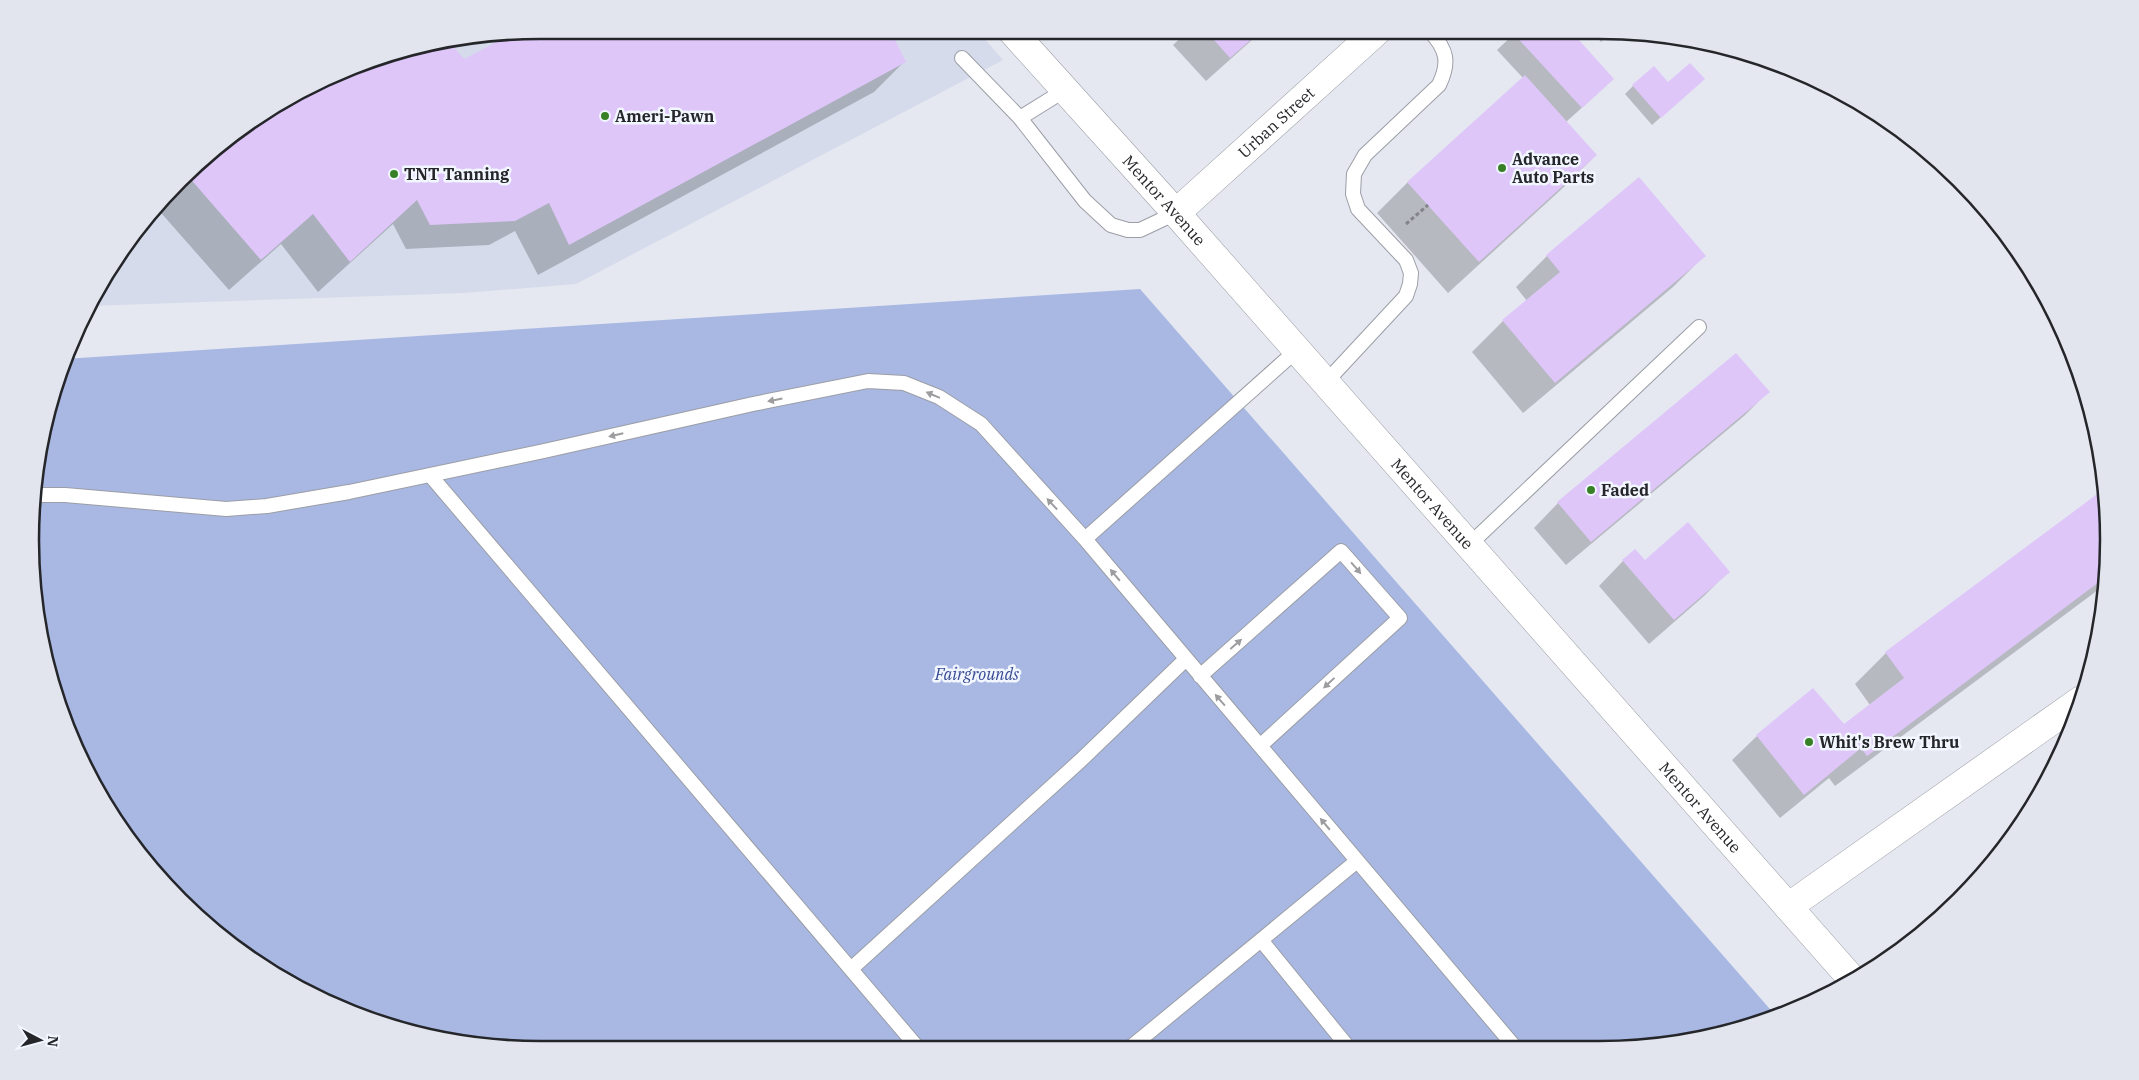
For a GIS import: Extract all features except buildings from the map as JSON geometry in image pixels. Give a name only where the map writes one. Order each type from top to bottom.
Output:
[{"type":"main road","name":"Mentor Avenue","points":[[1019,39],[1298,350],[1848,975]]},
{"type":"main road","name":"Urban Street","points":[[1176,213],[1368,39]]},
{"type":"main road","points":[[1788,907],[2072,706]]},
{"type":"lane","points":[[1326,382],[1406,296],[1410,284],[1410,273],[1406,260],[1358,209],[1353,194],[1354,174],[1365,155],[1439,86],[1446,71],[1446,56],[1437,39]]},
{"type":"lane","points":[[962,58],[1020,118],[1086,201],[1111,225],[1128,230],[1140,230],[1176,213]]},
{"type":"lane","points":[[1020,118],[1065,90]]},
{"type":"lane","points":[[1469,545],[1699,327]]},
{"type":"lane","points":[[1085,539],[1298,350]]},
{"type":"lane","points":[[41,495],[226,510],[267,506],[340,494],[753,404],[868,381],[904,383],[939,397],[981,424],[1085,539],[1510,1041]]},
{"type":"lane","points":[[430,475],[912,1041]]},
{"type":"lane","points":[[1200,676],[1341,551],[1400,618],[1260,746]]},
{"type":"lane","points":[[851,969],[1081,760],[1186,660]]},
{"type":"lane","points":[[1138,1041],[1356,861]]},
{"type":"lane","points":[[1261,940],[1344,1041]]},
{"type":"path","points":[[1387,240],[1428,205]]},
{"type":"shaded area","points":[[540,39],[985,39],[1003,60],[576,284],[464,293],[97,306],[123,262],[163,210],[210,163],[235,142],[289,106],[318,90],[379,65],[410,56],[442,48],[475,43]]},
{"type":"green space","name":"Fairgrounds","points":[[1140,289],[1771,1011],[1697,1032],[1632,1040],[1599,1041],[540,1041],[507,1040],[442,1032],[379,1015],[318,990],[289,974],[235,938],[210,917],[163,870],[142,845],[106,791],[90,762],[65,701],[56,670],[48,638],[40,573],[40,507],[48,442],[65,379],[73,358]]},
{"type":"place","name":"Ameri-Pawn","points":[[605,116]]},
{"type":"place","name":"Advance Auto Parts","points":[[1502,168]]},
{"type":"place","name":"TNT Tanning","points":[[394,174]]},
{"type":"place","name":"Faded","points":[[1591,490]]},
{"type":"place","name":"Whit's Brew Thru","points":[[1809,742]]}]
